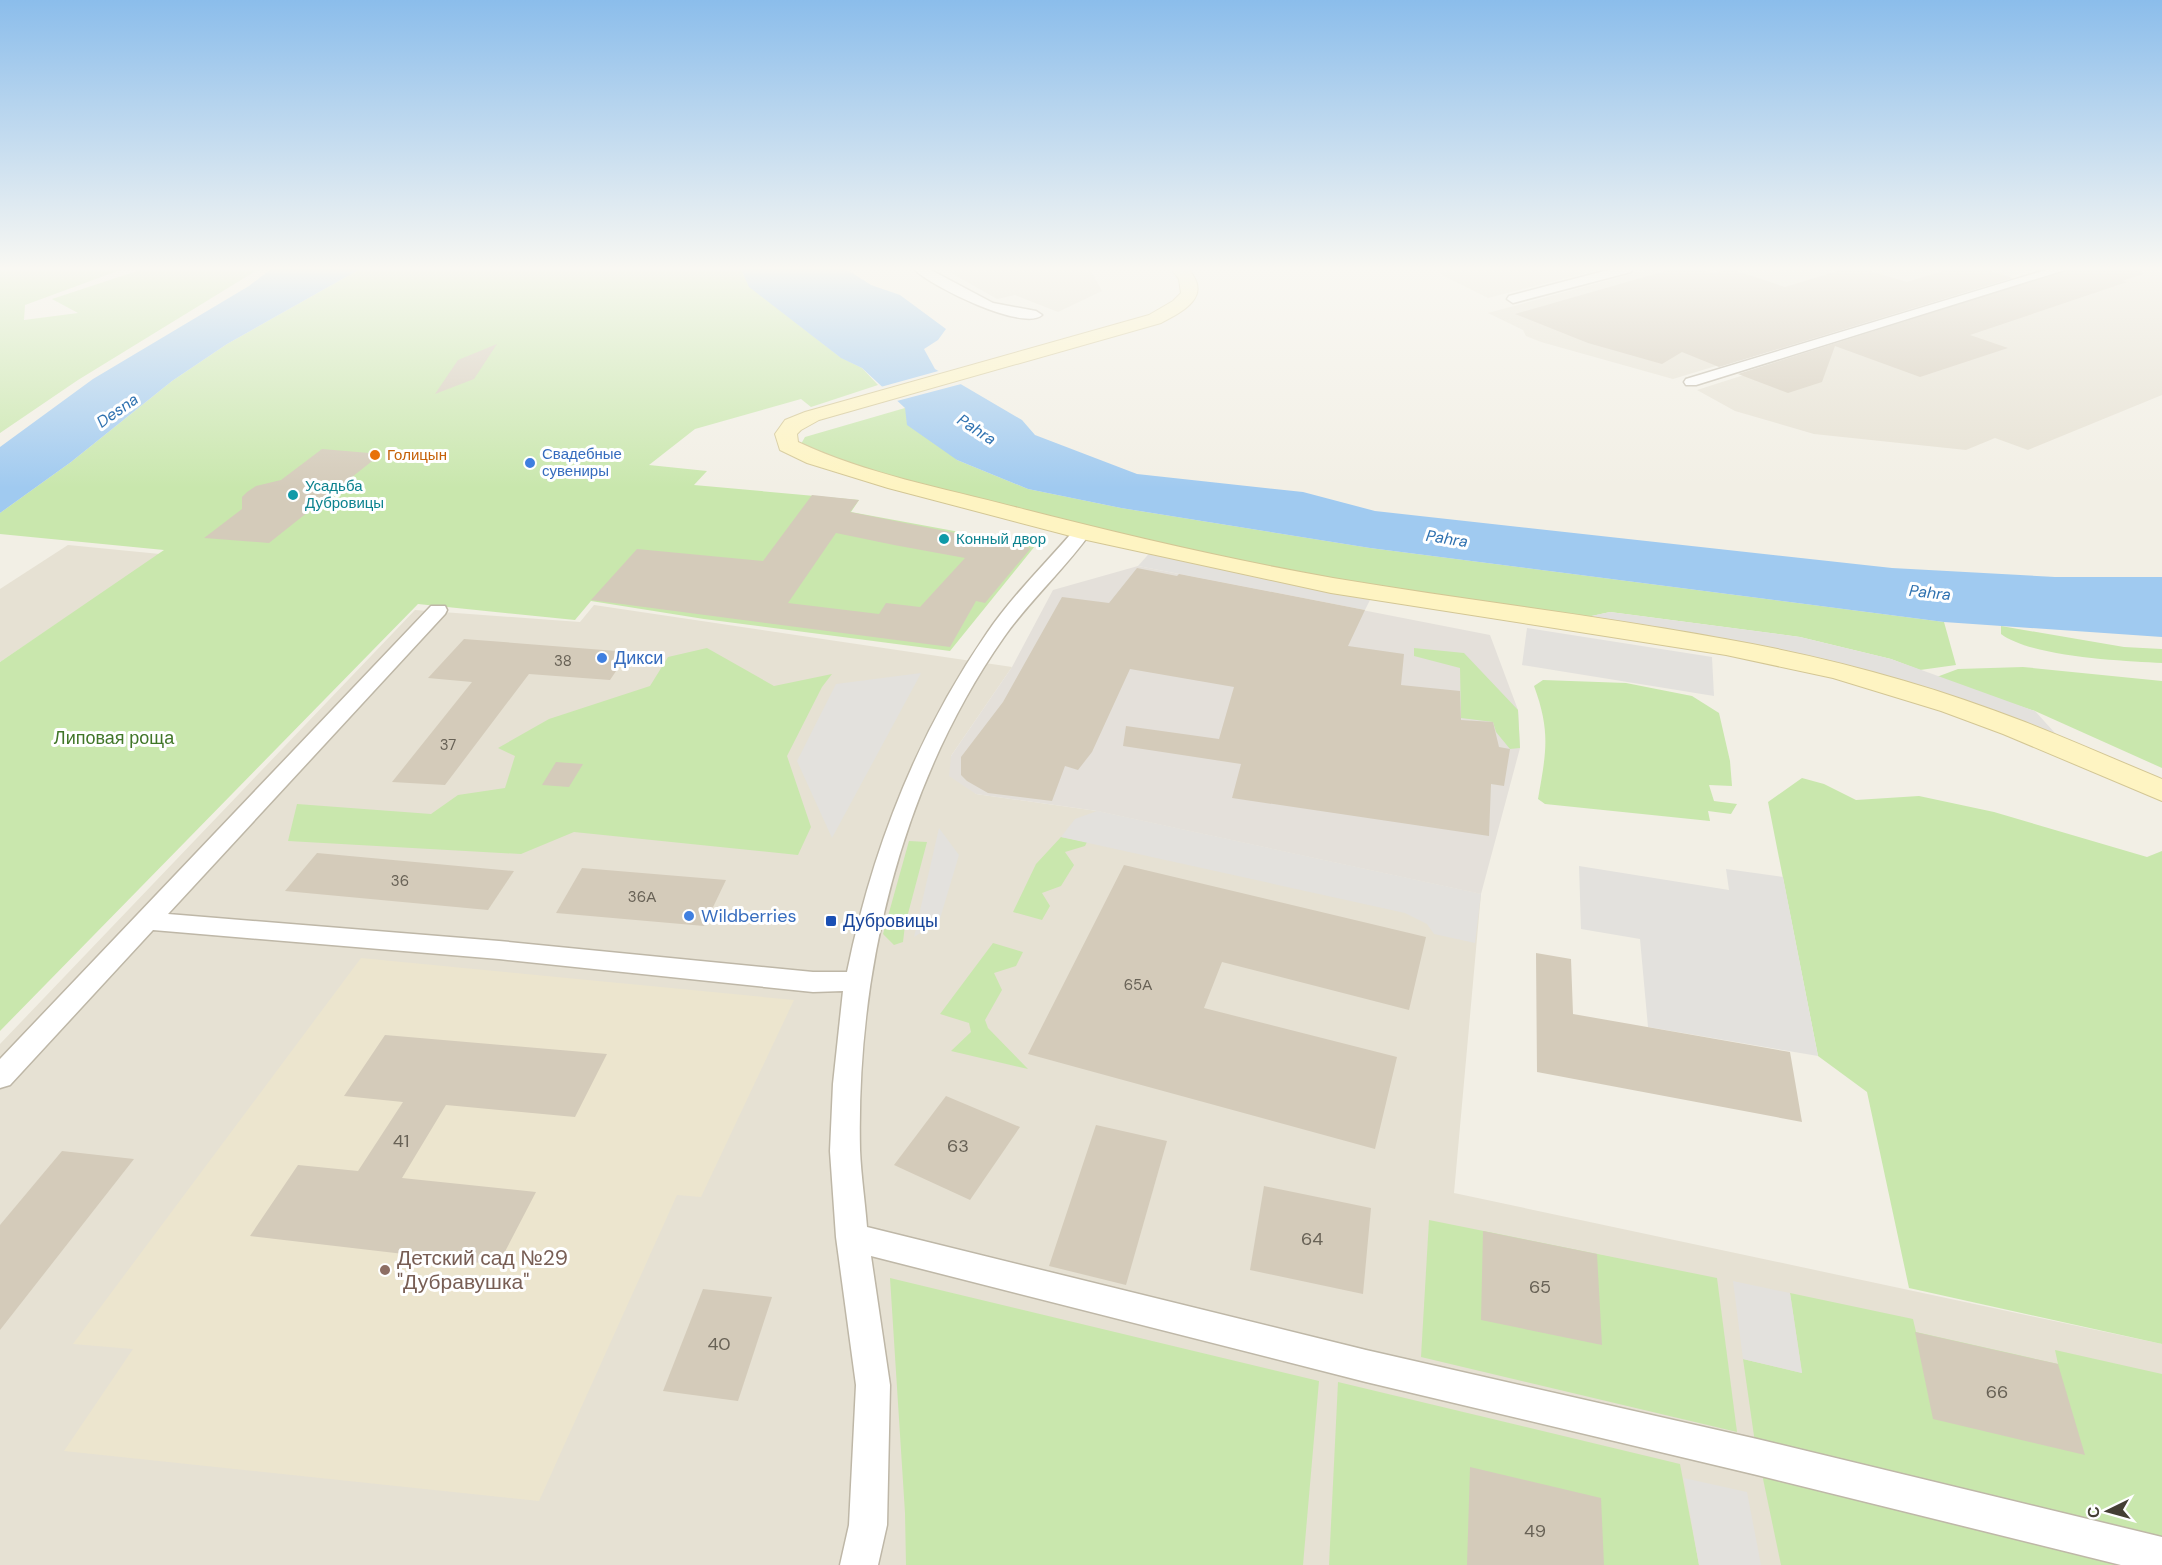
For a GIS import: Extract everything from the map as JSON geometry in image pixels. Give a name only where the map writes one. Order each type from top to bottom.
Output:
[{"type":"main road","points":[[1076,342],[820,414],[793,425],[786,434],[788,445],[815,458],[886,480],[1082,532],[1331,585],[1726,647],[1839,671],[1951,705],[2014,728],[2162,791]]},
{"type":"street","points":[[1691,382],[1822,342]]},
{"type":"street","points":[[859,1565],[868,1525],[873,1385],[852,1238],[845,1151],[846,1084],[858,981],[870,919],[895,833],[946,715],[996,634],[1082,532]]},
{"type":"street","points":[[0,1077],[438,610]]},
{"type":"street","points":[[145,921],[499,950],[794,980],[858,981]]},
{"type":"street","points":[[852,1238],[1366,1366],[1757,1457],[2162,1556]]},
{"type":"shaded area","points":[[1541,342],[1795,342],[1673,379]]},
{"type":"shaded area","points":[[1847,342],[2162,342],[2162,395],[2028,450],[1995,438],[1966,450],[1814,434],[1735,411],[1697,390]]},
{"type":"shaded area","points":[[68,545],[160,554],[0,662],[0,589]]},
{"type":"shaded area","points":[[1154,548],[1374,592],[1365,610],[1138,566]]},
{"type":"shaded area","points":[[1138,566],[1490,635],[1518,710],[1520,748],[1481,894],[1097,811],[976,794],[949,776],[951,756],[1012,667],[1053,590]]},
{"type":"shaded area","points":[[594,605],[1012,667],[951,756],[976,794],[1097,811],[1481,894],[1454,1193],[2162,1344],[2162,1565],[0,1565],[0,1044],[415,610],[580,622]]},
{"type":"shaded area","points":[[1610,612],[1800,637],[1891,659],[2035,711],[2073,753],[1897,687],[1564,622]]},
{"type":"shaded area","points":[[1527,628],[1712,657],[1714,696],[1522,665]]},
{"type":"shaded area","points":[[921,673],[832,838],[797,761],[836,684]]},
{"type":"shaded area","points":[[1097,811],[1481,894],[1475,943],[1434,934],[1427,924],[1405,913],[1061,837],[1075,819]]},
{"type":"shaded area","points":[[939,828],[959,855],[939,922],[914,937]]},
{"type":"shaded area","points":[[1579,866],[1729,890],[1726,869],[1783,877],[1818,1056],[1648,1027],[1640,939],[1581,929]]},
{"type":"shaded area","name":"Детский сад №29 \"Дубравушка\"","points":[[361,958],[794,1000],[701,1197],[677,1195],[539,1501],[64,1451],[133,1349],[73,1344]]},
{"type":"shaded area","points":[[1733,1281],[1790,1293],[1802,1373],[1743,1359]]},
{"type":"shaded area","points":[[1684,1478],[1747,1492],[1761,1565],[1699,1565]]},
{"type":"green space","points":[[0,342],[140,342],[78,380],[0,433]]},
{"type":"green space","name":"Усадьба Дубровицы","points":[[230,342],[821,342],[840,357],[862,368],[878,385],[811,407],[801,399],[695,429],[649,465],[707,471],[694,485],[859,500],[851,512],[1035,546],[950,651],[704,619],[591,601],[575,620],[418,604],[0,1031],[0,662],[164,550],[0,534],[0,513],[71,462],[172,381]]},
{"type":"green space","points":[[905,408],[957,460],[1028,489],[1121,508],[1370,548],[1944,622],[1956,665],[1920,670],[1891,659],[1800,637],[1610,612],[1564,622],[1213,561],[797,451],[805,437]]},
{"type":"green space","points":[[2001,626],[2124,647],[2162,649],[2162,663],[2078,656],[2033,648],[2001,634]]},
{"type":"green space","points":[[707,648],[774,686],[832,674],[822,687],[787,756],[811,827],[798,855],[574,832],[521,854],[288,841],[297,804],[431,814],[458,795],[505,788],[515,756],[498,748],[549,719],[650,686],[668,657]]},
{"type":"green space","points":[[1414,648],[1464,653],[1518,710],[1520,748],[1510,749],[1496,732],[1493,722],[1461,718],[1460,668],[1414,656]]},
{"type":"green space","points":[[2023,667],[2162,681],[2162,768],[2035,711],[1934,678],[1958,669]]},
{"type":"green space","points":[[1543,680],[1626,683],[1692,696],[1719,713],[1730,761],[1732,786],[1709,785],[1714,801],[1737,804],[1731,814],[1708,811],[1710,821],[1545,804],[1538,799],[1545,755],[1545,730],[1534,686]]},
{"type":"green space","points":[[1802,778],[1824,784],[1856,800],[1919,796],[1994,812],[2147,857],[2162,851],[2162,1344],[1909,1288],[1867,1092],[1818,1056],[1768,802]]},
{"type":"green space","points":[[1061,837],[1087,842],[1085,846],[1065,852],[1074,865],[1061,886],[1042,893],[1050,906],[1042,920],[1013,912],[1036,864]]},
{"type":"green space","points":[[909,841],[927,842],[905,925],[903,942],[894,945],[883,934]]},
{"type":"green space","points":[[993,943],[1023,952],[1016,966],[994,973],[1002,990],[985,1020],[988,1028],[1028,1069],[951,1051],[971,1032],[969,1023],[940,1014]]},
{"type":"green space","points":[[1429,1220],[1717,1278],[1737,1432],[1421,1357]]},
{"type":"green space","points":[[890,1278],[1319,1381],[1303,1565],[906,1565],[905,1513]]},
{"type":"green space","points":[[1790,1293],[1913,1319],[1916,1332],[2058,1364],[2055,1350],[2162,1374],[2162,1540],[1755,1443],[1743,1359],[1802,1373]]},
{"type":"green space","points":[[1338,1382],[1680,1464],[1699,1565],[1329,1565]]},
{"type":"green space","points":[[1762,1474],[2133,1565],[1781,1565]]},
{"type":"water","name":"Desna","points":[[155,342],[230,342],[172,381],[71,462],[0,513],[0,447],[93,379]]},
{"type":"water","name":"Pahra","points":[[820,342],[935,342],[924,349],[935,369],[1022,420],[1035,435],[1137,474],[1303,492],[1375,511],[1892,568],[2055,577],[2162,577],[2162,637],[1944,622],[1370,548],[1121,508],[1028,489],[957,460],[907,425],[905,408],[862,368],[841,358]]},
{"type":"pier","points":[[942,370],[965,383],[893,402],[877,388]]},
{"type":"building","points":[[1586,342],[1801,342],[1719,367],[1682,352],[1662,364]]},
{"type":"building","points":[[1839,342],[1991,342],[2008,348],[1920,377],[1835,346],[1822,382],[1788,393],[1738,374]]},
{"type":"building","points":[[497,344],[474,379],[435,394],[458,360]]},
{"type":"building","points":[[322,449],[381,454],[269,543],[204,538],[242,509],[242,497],[247,492],[256,486],[281,480]]},
{"type":"building","points":[[812,495],[859,500],[850,512],[1031,548],[985,603],[976,601],[950,647],[591,600],[637,549],[763,561]],"holes":[[[836,533],[965,558],[920,607],[886,603],[879,614],[788,603]]]},
{"type":"building","points":[[1137,568],[1365,610],[1348,646],[1404,654],[1401,685],[1460,691],[1461,720],[1493,722],[1499,747],[1510,749],[1504,786],[1491,784],[1489,836],[1232,798],[1241,764],[1123,746],[1126,726],[1219,739],[1234,687],[1130,669],[1092,752],[1078,770],[1065,766],[1052,801],[988,793],[967,781],[961,775],[961,757],[1003,702],[1062,597],[1109,603]]},
{"type":"building","points":[[464,639],[629,652],[610,680],[529,674],[445,785],[392,782],[472,682],[428,678]]},
{"type":"building","points":[[556,762],[583,764],[569,787],[542,785]]},
{"type":"building","points":[[317,853],[514,871],[488,910],[285,891]]},
{"type":"building","points":[[1124,865],[1426,937],[1409,1010],[1222,962],[1204,1008],[1397,1057],[1375,1149],[1028,1054]]},
{"type":"building","points":[[582,868],[726,880],[704,926],[556,913]]},
{"type":"building","points":[[1536,953],[1571,959],[1573,1014],[1790,1052],[1802,1122],[1537,1072]]},
{"type":"building","points":[[385,1035],[607,1054],[575,1117],[446,1105],[402,1178],[536,1192],[498,1265],[250,1236],[298,1165],[358,1171],[403,1102],[344,1096]]},
{"type":"building","points":[[946,1096],[1020,1127],[970,1200],[894,1165]]},
{"type":"building","points":[[1096,1125],[1167,1141],[1126,1285],[1049,1266]]},
{"type":"building","points":[[62,1151],[134,1159],[0,1330],[0,1225]]},
{"type":"building","points":[[1264,1186],[1371,1208],[1363,1294],[1250,1270]]},
{"type":"building","points":[[1483,1231],[1597,1254],[1602,1345],[1481,1320]]},
{"type":"building","points":[[703,1289],[772,1297],[738,1401],[663,1391]]},
{"type":"building","points":[[1915,1332],[2058,1364],[2085,1455],[1933,1419]]},
{"type":"building","points":[[1470,1467],[1601,1498],[1604,1565],[1467,1565]]},
{"type":"place","name":"Голицын","points":[[375,455]]},
{"type":"place","name":"Свадебные сувениры","points":[[530,463]]},
{"type":"place","name":"Усадьба Дубровицы","points":[[293,495]]},
{"type":"place","name":"Конный двор","points":[[944,539]]},
{"type":"place","name":"Дикси","points":[[602,658]]},
{"type":"place","name":"Wildberries","points":[[689,916]]},
{"type":"place","name":"Дубровицы","points":[[831,921]]},
{"type":"place","name":"Детский сад №29 \"Дубравушка\"","points":[[385,1270]]},
{"type":"park label","name":"Липовая роща","points":[[114,738]]}]
